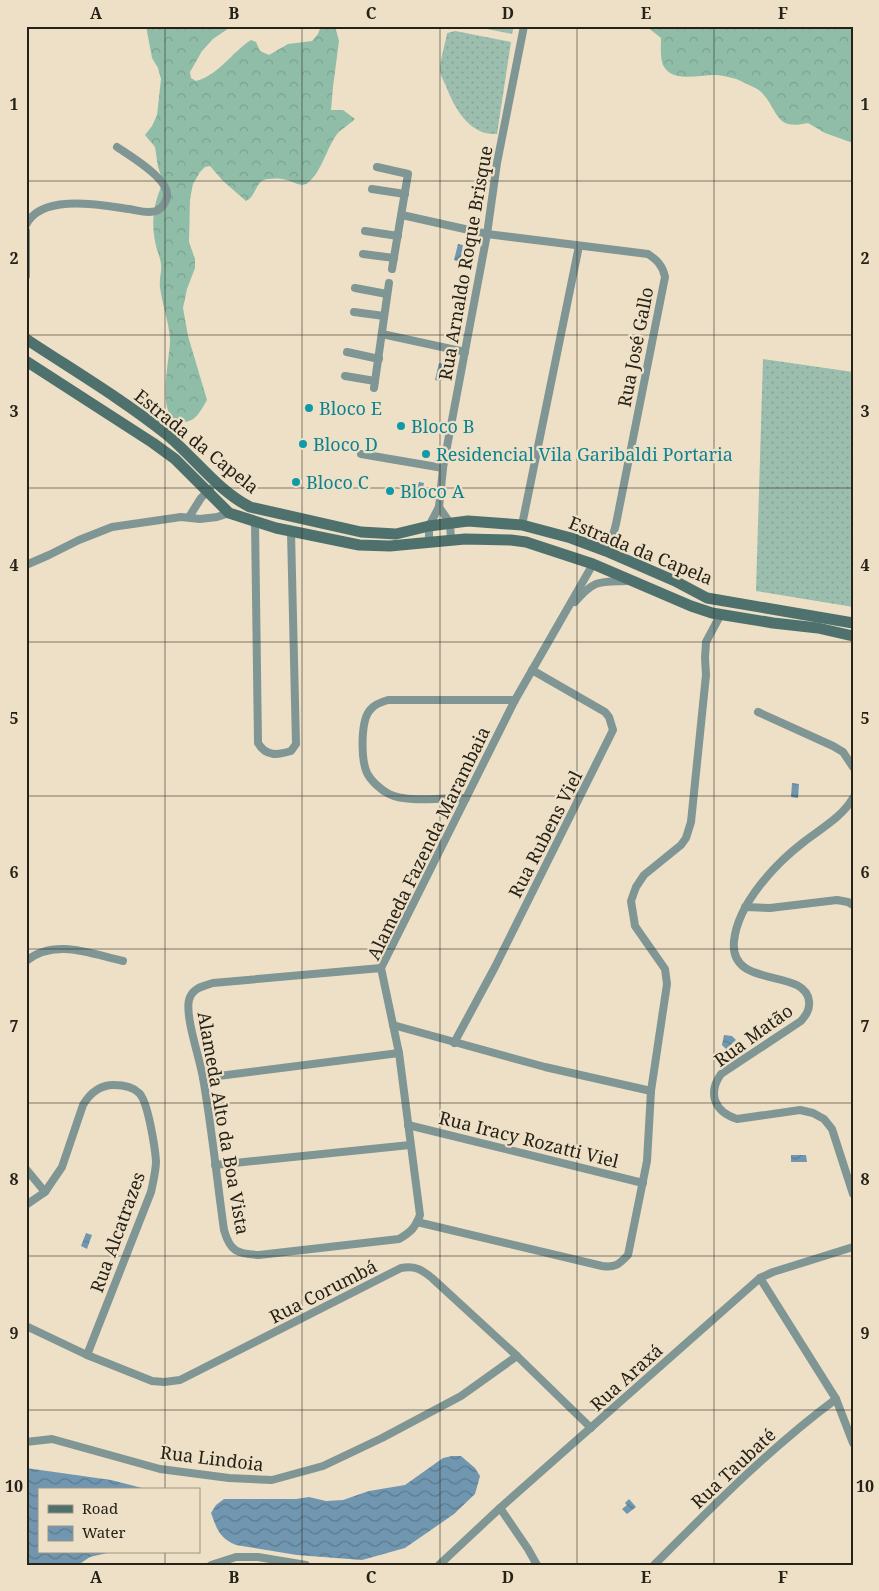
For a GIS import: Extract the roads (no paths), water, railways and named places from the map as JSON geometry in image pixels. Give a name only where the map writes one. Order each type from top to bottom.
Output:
[{"type":"main road","name":"Estrada da Capela","points":[[26,339],[167,434],[239,502],[250,507],[361,532],[396,534],[429,526],[468,521],[522,525],[571,538],[675,581],[707,598],[853,623]]},
{"type":"main road","name":"Estrada da Capela","points":[[26,361],[175,459],[230,513],[254,522],[291,532],[359,545],[390,546],[465,539],[526,542],[593,564],[691,606],[721,614],[818,628],[853,636]]},
{"type":"street","name":"Rua Arnaldo Roque Brisque","points":[[429,543],[429,526],[439,506],[444,468],[487,234],[497,163],[524,26]]},
{"type":"street","points":[[26,225],[30,217],[40,210],[68,203],[145,212],[156,211],[163,206],[168,197],[168,191],[159,178],[142,164],[117,148]]},
{"type":"street","points":[[377,167],[408,174],[392,269]]},
{"type":"street","points":[[372,189],[405,194]]},
{"type":"street","name":"Rua José Gallo","points":[[402,215],[487,234],[648,254],[662,267],[665,277],[616,524],[606,552]]},
{"type":"street","points":[[26,231],[26,276]]},
{"type":"street","points":[[365,231],[398,236]]},
{"type":"street","points":[[522,525],[579,246]]},
{"type":"street","points":[[363,254],[394,258]]},
{"type":"street","points":[[345,376],[374,385],[389,283]]},
{"type":"street","points":[[355,288],[387,294]]},
{"type":"street","points":[[354,312],[384,316]]},
{"type":"street","points":[[382,334],[465,352]]},
{"type":"street","points":[[347,352],[379,359]]},
{"type":"street","points":[[361,454],[444,468]]},
{"type":"street","points":[[189,517],[207,492],[214,488],[222,487]]},
{"type":"street","points":[[197,505],[203,512],[204,519]]},
{"type":"street","points":[[439,506],[450,524],[452,540]]},
{"type":"street","points":[[26,565],[79,540],[112,528],[181,517],[204,519],[230,513]]},
{"type":"street","points":[[254,522],[258,743],[262,750],[269,754],[291,751],[296,744],[291,532]]},
{"type":"street","name":"Alameda Fazenda Marambaia","points":[[419,1218],[399,1053],[381,968],[515,700],[593,564]]},
{"type":"street","name":"Alameda Fazenda Marambaia","points":[[562,617],[590,586],[601,582],[631,581]]},
{"type":"street","points":[[419,1218],[611,1267],[620,1263],[628,1255],[647,1161],[651,1091],[667,984],[666,974],[635,926],[631,901],[636,887],[644,875],[681,845],[692,822],[706,675],[704,658],[706,642],[721,614]]},
{"type":"street","name":"Rua Rubens Viel","points":[[454,1043],[495,968],[613,730],[609,717],[605,712],[532,670]]},
{"type":"street","points":[[466,798],[399,798],[387,793],[367,774],[364,764],[364,723],[369,710],[388,700],[515,700]]},
{"type":"street","points":[[758,712],[833,746],[843,752],[853,767]]},
{"type":"street","name":"Rua Matão","points":[[853,798],[839,815],[803,842],[753,893],[745,907],[734,936],[733,950],[739,963],[750,971],[794,984],[801,988],[809,998],[810,1007],[807,1014],[801,1021],[721,1074],[716,1081],[714,1089],[714,1097],[722,1112],[737,1119],[800,1110],[813,1113],[824,1120],[832,1129],[853,1194]]},
{"type":"street","points":[[745,907],[770,908],[837,900],[853,905]]},
{"type":"street","points":[[26,961],[33,955],[48,949],[64,948],[123,961]]},
{"type":"street","name":"Alameda Alto da Boa Vista","points":[[381,968],[213,983],[196,989],[191,994],[188,1002],[189,1016],[203,1078],[224,1230],[227,1241],[236,1252],[259,1255],[399,1239],[412,1231],[419,1218]]},
{"type":"street","points":[[393,1025],[545,1067],[651,1091]]},
{"type":"street","points":[[203,1078],[399,1053]]},
{"type":"street","name":"Rua Alcatrazes","points":[[26,1205],[45,1192],[62,1167],[83,1105],[88,1097],[98,1089],[109,1085],[133,1088],[141,1095],[146,1109],[156,1162],[154,1179],[151,1192],[87,1355]]},
{"type":"street","name":"Rua Iracy Rozatti Viel","points":[[408,1125],[643,1183]]},
{"type":"street","points":[[215,1165],[410,1146]]},
{"type":"street","points":[[26,1169],[45,1192]]},
{"type":"street","name":"Rua Araxá","points":[[439,1565],[500,1508],[760,1278],[773,1272],[853,1247]]},
{"type":"street","name":"Rua Corumbá","points":[[26,1326],[87,1355],[152,1381],[180,1380],[401,1268],[421,1269],[517,1356],[591,1428]]},
{"type":"street","points":[[760,1278],[836,1399],[853,1443]]},
{"type":"street","name":"Rua Lindoia","points":[[26,1442],[52,1439],[160,1469],[228,1478],[272,1480],[323,1466],[382,1438],[461,1396],[517,1356]]},
{"type":"street","name":"Rua Taubaté","points":[[654,1565],[738,1482],[808,1419],[836,1399]]},
{"type":"street","points":[[500,1508],[537,1565]]},
{"type":"street","points":[[210,1565],[236,1557],[258,1557],[306,1565]]},
{"type":"water","points":[[458,244],[463,245],[460,262],[454,260]]},
{"type":"water","points":[[439,363],[444,364],[441,381],[435,380]]},
{"type":"water","points":[[419,482],[424,483],[421,500],[415,499]]},
{"type":"water","points":[[792,783],[799,784],[798,798],[791,797]]},
{"type":"water","points":[[724,1035],[732,1036],[736,1040],[726,1049],[722,1045]]},
{"type":"water","points":[[791,1155],[806,1155],[807,1162],[791,1162]]},
{"type":"water","points":[[86,1233],[92,1235],[87,1249],[81,1246]]},
{"type":"water","points":[[461,1456],[475,1468],[480,1476],[475,1494],[454,1514],[405,1548],[362,1560],[297,1555],[236,1545],[222,1536],[211,1513],[216,1505],[224,1499],[296,1499],[309,1497],[326,1501],[343,1500],[369,1491],[405,1485],[443,1458]]},
{"type":"water","points":[[26,1468],[111,1480],[142,1488],[38,1488],[38,1554],[103,1554],[90,1557],[78,1565],[26,1565]]},
{"type":"water","points":[[629,1499],[636,1507],[627,1514],[622,1509],[627,1505],[625,1503]]},
{"type":"place","name":"Bloco E","points":[[309,408]]},
{"type":"place","name":"Bloco B","points":[[401,426]]},
{"type":"place","name":"Bloco D","points":[[303,444]]},
{"type":"place","name":"Residencial Vila Garibaldi Portaria","points":[[426,454]]},
{"type":"place","name":"Bloco C","points":[[296,482]]},
{"type":"place","name":"Bloco A","points":[[390,491]]}]
